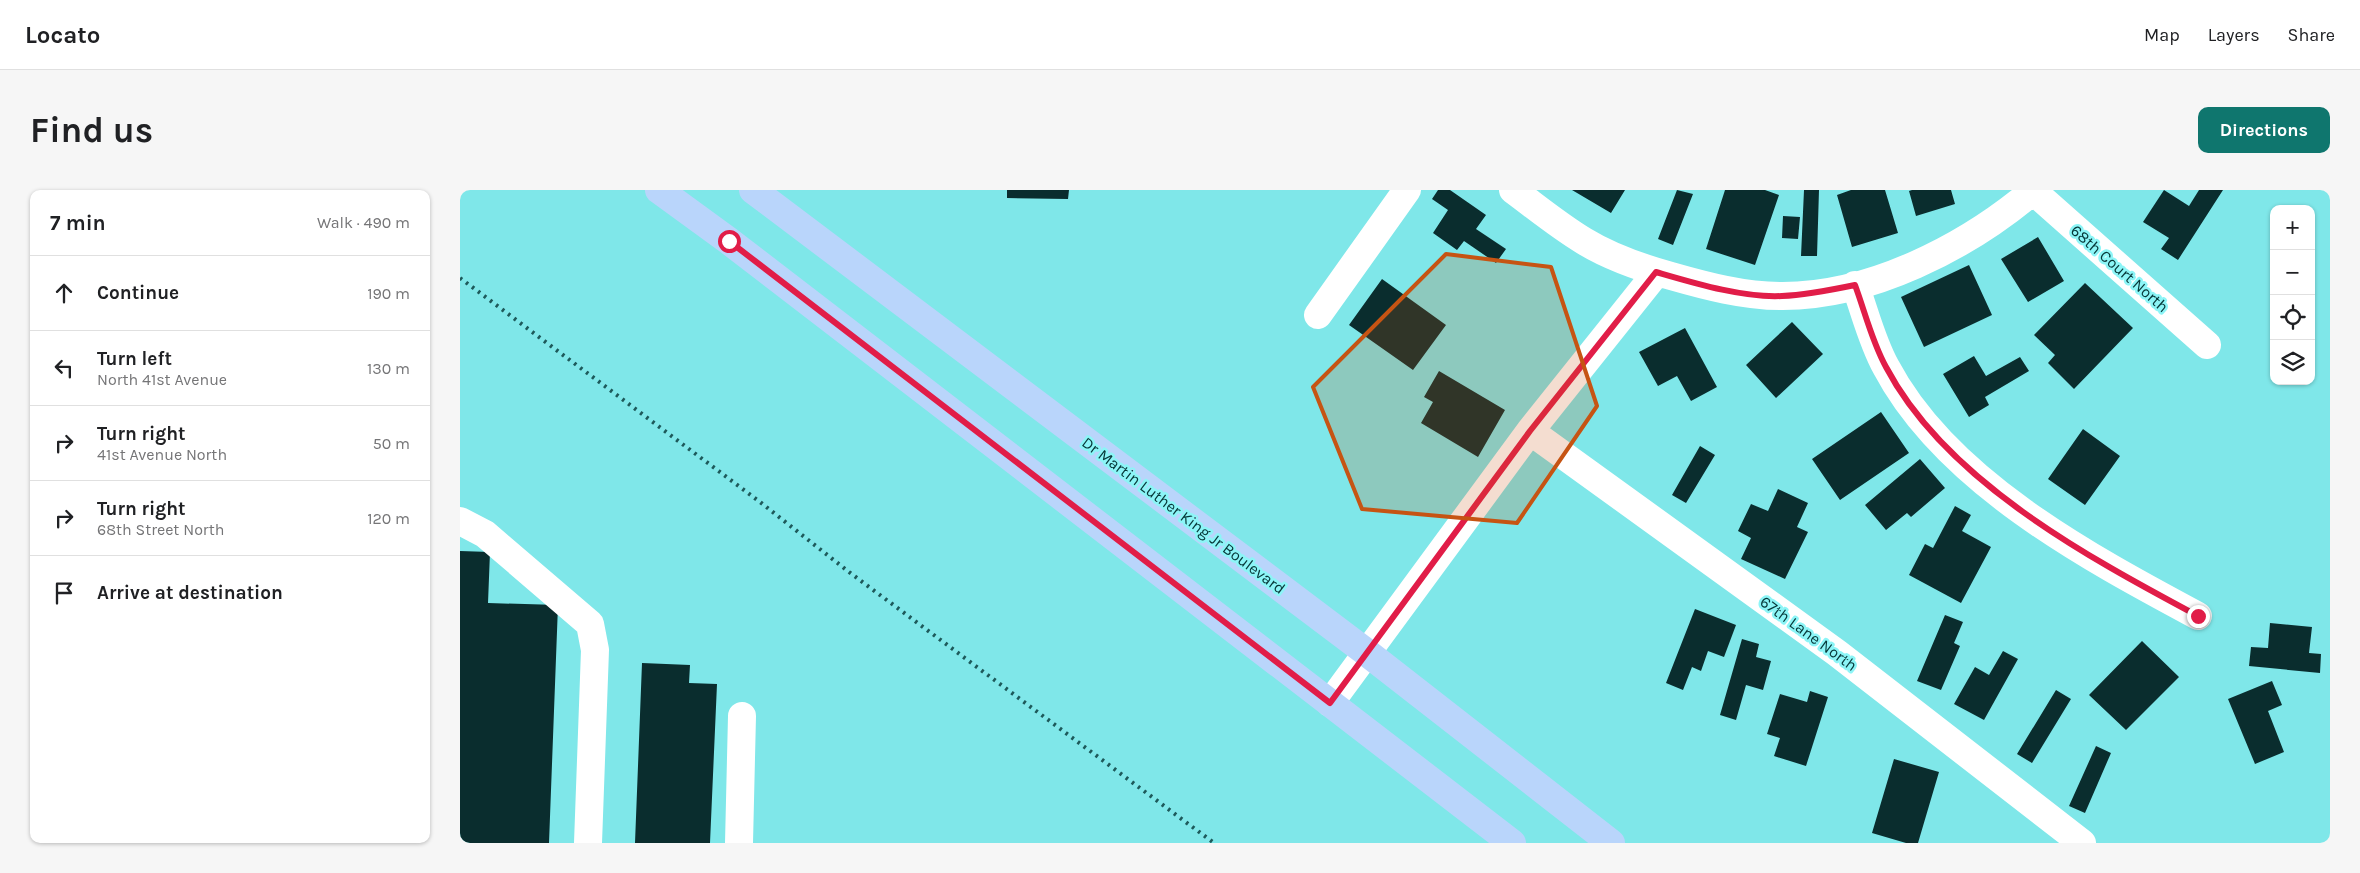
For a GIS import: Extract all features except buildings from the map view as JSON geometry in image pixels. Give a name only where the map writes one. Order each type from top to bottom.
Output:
[{"type":"main road","points":[[659,190],[736,247],[1512,843]]},
{"type":"main road","name":"Dr Martin Luther King Jr Boulevard","points":[[753,190],[1366,652],[1611,843]]},
{"type":"street","points":[[1318,315],[1407,190]]},
{"type":"street","points":[[1513,190],[1584,241],[1656,272],[1696,284],[1759,295],[1781,296],[1855,285],[1911,267],[1963,242],[1995,222],[2033,190]]},
{"type":"street","name":"68th Court North","points":[[2033,190],[2207,345]]},
{"type":"street","points":[[1330,703],[1530,431],[1656,272]]},
{"type":"street","points":[[1855,285],[1884,365],[1916,413],[1941,442],[1973,473],[2042,524],[2116,572],[2198,616]]},
{"type":"street","name":"67th Lane North","points":[[1530,431],[1837,653],[2082,843]]},
{"type":"street","points":[[460,521],[485,534],[590,624],[595,650],[588,843]]},
{"type":"street","points":[[739,843],[742,716]]},
{"type":"highlighted area","points":[[1446,254],[1551,267],[1597,406],[1517,523],[1362,509],[1313,387]]},
{"type":"railway","points":[[460,278],[760,502],[849,572],[1214,843]]},
{"type":"route","points":[[729,241],[1330,703],[1530,431],[1656,272],[1696,284],[1759,295],[1781,296],[1819,292],[1855,285],[1884,365],[1894,381],[1916,413],[1941,442],[1973,473],[2042,524],[2116,572],[2198,616]]}]
